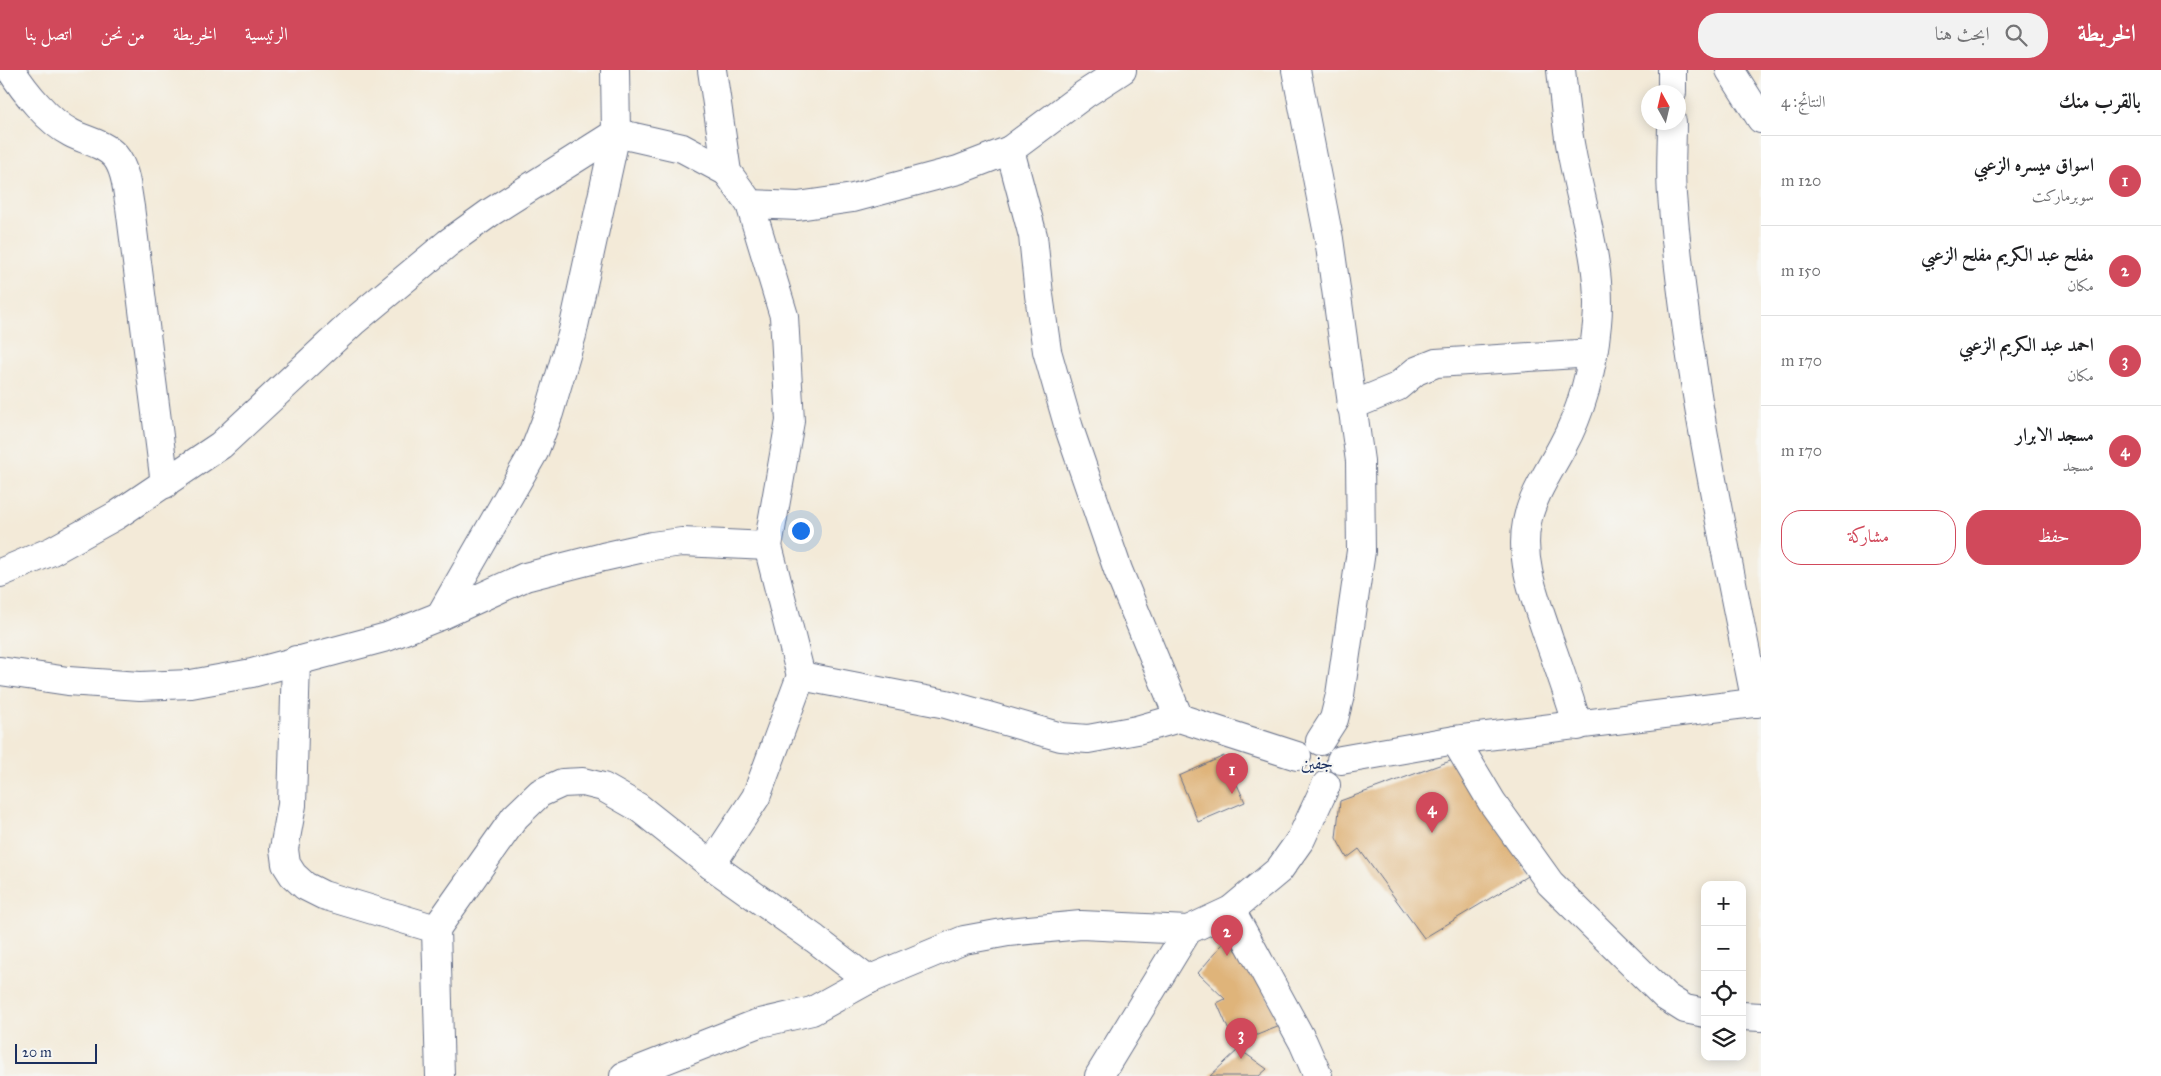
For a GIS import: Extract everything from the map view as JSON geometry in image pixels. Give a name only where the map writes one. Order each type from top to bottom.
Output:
[{"type":"street","points":[[440,616],[534,452],[549,413],[572,335],[616,133],[615,70]]},
{"type":"street","points":[[712,70],[727,172]]},
{"type":"street","points":[[750,204],[798,206],[853,198],[958,170],[1010,150],[1122,70]]},
{"type":"street","points":[[1296,70],[1329,239],[1360,461],[1361,551],[1340,695],[1334,719],[1320,741],[1310,745],[1297,756],[1297,765],[1301,774],[1317,786],[1326,785]]},
{"type":"street","points":[[1561,70],[1571,148],[1590,237],[1598,290],[1597,323],[1588,382],[1580,407],[1563,447],[1544,480],[1527,521],[1525,550],[1530,582],[1578,726]]},
{"type":"street","points":[[1672,70],[1672,85]]},
{"type":"street","points":[[1730,70],[1761,119]]},
{"type":"street","points":[[10,80],[57,124],[71,133],[104,147],[116,157],[123,172],[130,207],[165,484]]},
{"type":"street","points":[[1340,760],[1455,740],[1759,703],[1703,436],[1684,311],[1672,193],[1672,130]]},
{"type":"street","points":[[0,573],[52,551],[117,515],[221,445],[353,322],[448,243],[491,212],[616,133],[682,148],[727,172],[750,204],[784,316],[790,421],[768,546],[801,676],[756,798],[711,865]]},
{"type":"street","points":[[1010,150],[1033,236],[1047,351],[1069,428],[1118,570],[1179,718]]},
{"type":"street","points":[[1351,406],[1397,387],[1416,371],[1436,364],[1593,352]]},
{"type":"street","points":[[0,671],[68,681],[140,686],[191,684],[252,673],[387,637],[440,616],[525,577],[652,546],[701,542],[768,546]]},
{"type":"street","points":[[296,660],[292,805],[284,849],[286,864],[293,875],[305,886],[323,895],[436,930]]},
{"type":"street","points":[[801,676],[946,704],[1061,737],[1088,739],[1137,730],[1179,718],[1297,756]]},
{"type":"street","points":[[1455,740],[1492,802],[1550,883],[1666,997],[1685,1008],[1701,1012]]},
{"type":"street","points":[[633,1074],[756,1024],[812,1011],[868,980],[964,940],[1008,932],[1081,925],[1188,930],[1231,910],[1279,870],[1301,838],[1326,785],[1338,773],[1340,760],[1330,748],[1320,741]]},
{"type":"street","points":[[440,1076],[436,930],[515,817],[540,793],[562,783],[584,782],[604,787],[638,807],[711,865],[868,980]]},
{"type":"street","points":[[1231,910],[1303,1042],[1318,1076]]},
{"type":"street","points":[[1099,1076],[1188,930]]},
{"type":"street","points":[[1746,1016],[1761,1017]]},
{"type":"building","points":[[1224,756],[1245,802],[1198,822],[1179,776]]},
{"type":"building","points":[[1453,760],[1529,875],[1424,938],[1359,849],[1347,858],[1336,838],[1340,801]]},
{"type":"building","points":[[1226,940],[1257,972],[1280,1026],[1247,1039],[1239,1026],[1230,1033],[1217,1003],[1225,999],[1198,973]]},
{"type":"building","points":[[1239,1049],[1267,1069],[1259,1076],[1210,1076]]},
{"type":"place","name":"اسواق ميسره الزعبي","points":[[1232,794]]},
{"type":"place","name":"مسجد الابرار","points":[[1432,833]]},
{"type":"place","name":"مفلح عبد الكريم مفلح الزعبي","points":[[1227,956]]},
{"type":"place","name":"احمد عبد الكريم الزعبي","points":[[1241,1059]]},
{"type":"district","name":"جفين","points":[[1317,763]]}]
